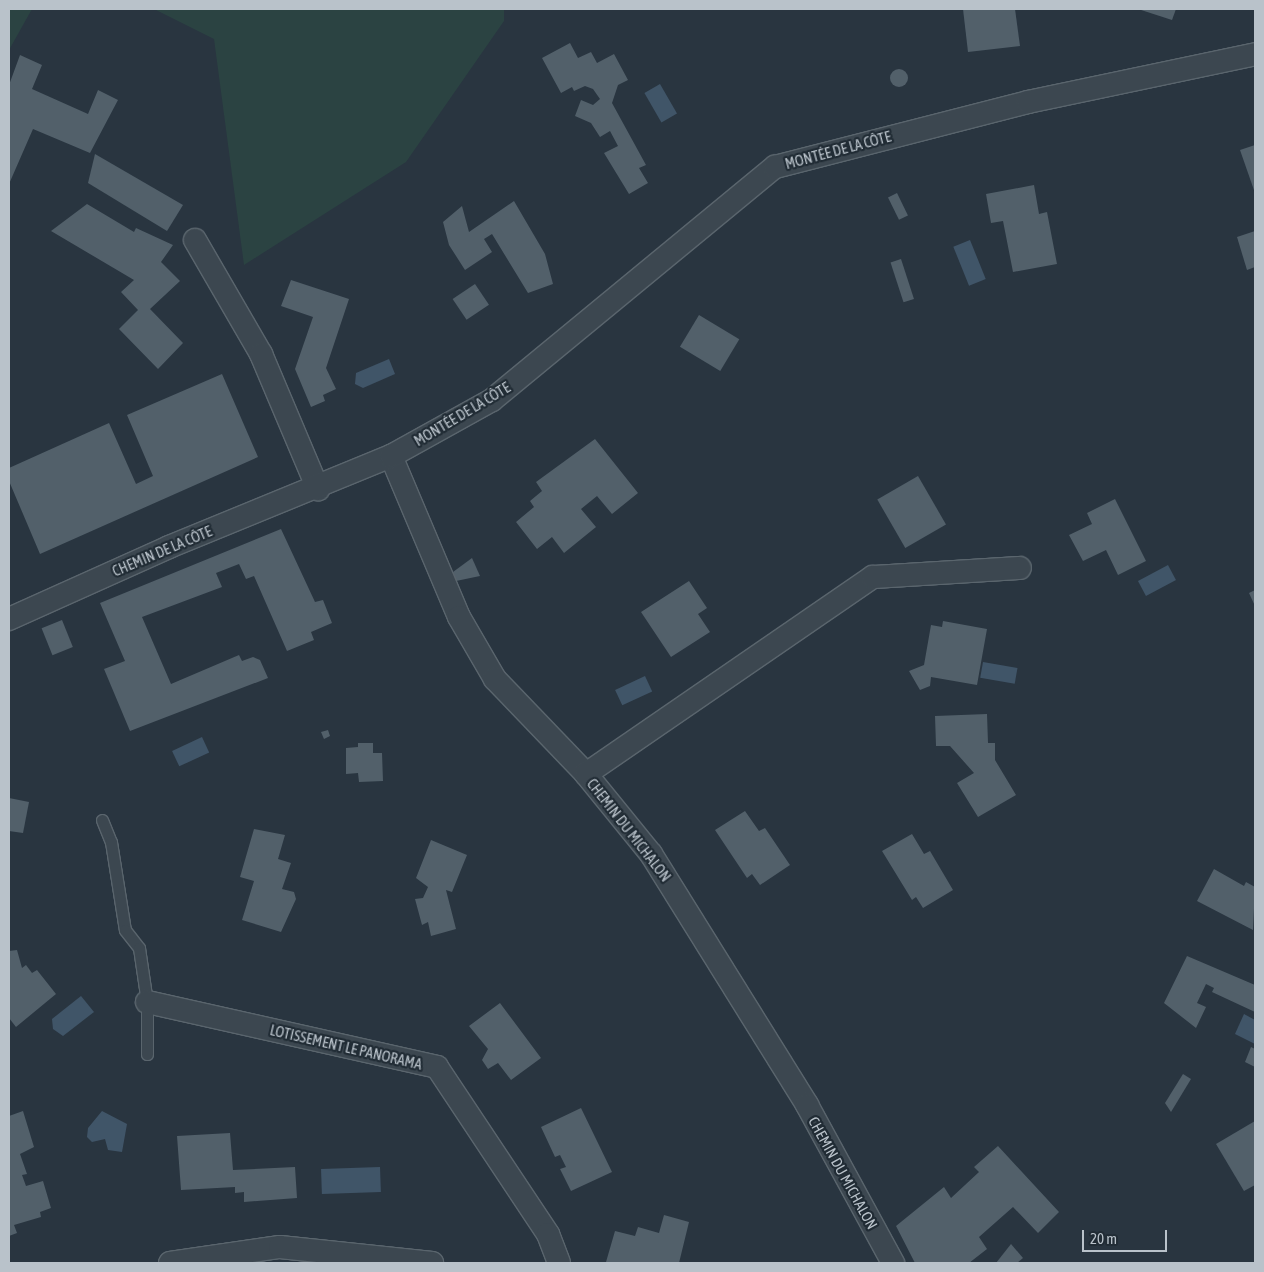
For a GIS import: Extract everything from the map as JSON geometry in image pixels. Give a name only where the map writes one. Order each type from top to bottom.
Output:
[{"type":"street","name":"MONTÉE DE LA CÔTE","points":[[391,456],[492,400],[775,167],[1028,102],[1255,54]]},
{"type":"street","points":[[195,240],[260,354],[318,489]]},
{"type":"street","name":"CHEMIN DE LA CÔTE","points":[[9,619],[169,547],[318,489],[391,456]]},
{"type":"street","name":"CHEMIN DU MICHALON","points":[[391,456],[459,617],[495,679],[586,774],[651,854],[709,944],[806,1106],[893,1263]]},
{"type":"street","points":[[586,774],[873,577],[1020,568]]},
{"type":"street","name":"LOTISSEMENT LE PANORAMA","points":[[147,1002],[437,1067],[548,1234],[559,1263]]},
{"type":"street","points":[[170,1263],[280,1247],[432,1263]]},
{"type":"lane","points":[[102,820],[111,842],[125,930],[139,948],[147,1002],[147,1054]]},
{"type":"green space","points":[[9,9],[32,9],[9,50]]},
{"type":"green space","points":[[154,9],[504,9],[504,21],[406,162],[244,265],[214,39]]},
{"type":"water","points":[[660,84],[677,113],[661,122],[644,93]]},
{"type":"water","points":[[970,240],[986,279],[969,286],[953,247]]},
{"type":"water","points":[[389,359],[395,374],[363,388],[355,384],[356,373]]},
{"type":"water","points":[[1168,565],[1176,580],[1146,596],[1138,581]]},
{"type":"water","points":[[983,662],[1017,668],[1015,684],[980,678]]},
{"type":"water","points":[[645,676],[652,691],[622,705],[615,690]]},
{"type":"water","points":[[202,737],[209,752],[179,766],[172,751]]},
{"type":"water","points":[[81,996],[94,1012],[63,1036],[53,1029],[52,1019]]},
{"type":"water","points":[[1244,1014],[1255,1020],[1255,1044],[1235,1034]]},
{"type":"water","points":[[102,1111],[127,1124],[122,1152],[108,1150],[105,1139],[92,1142],[87,1137],[88,1128]]},
{"type":"water","points":[[380,1167],[381,1192],[322,1194],[321,1169]]},
{"type":"building","points":[[963,9],[1015,9],[1020,46],[968,52]]},
{"type":"building","points":[[1138,9],[1176,9],[1172,20]]},
{"type":"building","points":[[570,43],[578,58],[591,52],[597,63],[614,54],[628,80],[618,85],[612,103],[646,165],[639,168],[648,183],[629,194],[604,153],[618,146],[610,131],[600,137],[591,123],[575,116],[581,100],[593,105],[600,99],[593,89],[585,86],[574,91],[572,87],[561,93],[542,58]]},
{"type":"building","points":[[20,55],[42,65],[32,89],[88,114],[98,90],[118,100],[90,153],[33,129],[9,184],[9,85]]},
{"type":"building","points":[[895,69],[903,69],[908,74],[906,85],[895,87],[890,82],[890,74]]},
{"type":"building","points":[[1255,145],[1255,193],[1240,150]]},
{"type":"building","points":[[95,154],[183,205],[167,231],[88,183]]},
{"type":"building","points":[[1034,185],[1039,214],[1047,212],[1057,264],[1013,272],[1003,221],[991,223],[986,194]]},
{"type":"building","points":[[897,193],[908,215],[899,220],[888,197]]},
{"type":"building","points":[[514,201],[545,254],[553,284],[528,293],[492,234],[484,239],[492,252],[465,270],[449,245],[443,222],[462,206],[469,232]]},
{"type":"building","points":[[87,204],[134,232],[136,228],[173,245],[161,262],[180,281],[150,309],[183,343],[158,369],[119,329],[138,310],[121,292],[134,280],[51,231]]},
{"type":"building","points":[[1255,231],[1255,267],[1247,270],[1237,237]]},
{"type":"building","points":[[901,259],[914,299],[904,302],[891,262]]},
{"type":"building","points":[[291,280],[349,299],[326,368],[336,389],[323,395],[325,401],[311,407],[295,369],[313,317],[281,306]]},
{"type":"building","points":[[475,284],[489,305],[467,320],[453,299]]},
{"type":"building","points":[[699,315],[739,339],[720,371],[680,347]]},
{"type":"building","points":[[222,374],[258,457],[40,554],[9,481],[9,468],[109,423],[136,484],[153,476],[127,415]]},
{"type":"building","points":[[595,439],[638,493],[612,514],[597,496],[581,509],[596,527],[564,553],[552,537],[537,549],[516,522],[534,507],[530,501],[542,491],[536,482]]},
{"type":"building","points":[[918,476],[946,524],[905,548],[877,500]]},
{"type":"building","points":[[1115,499],[1146,561],[1118,575],[1106,550],[1083,561],[1069,535],[1092,524],[1087,513]]},
{"type":"building","points":[[281,529],[315,602],[323,600],[332,623],[311,632],[314,640],[287,651],[254,576],[246,579],[239,564],[216,573],[222,587],[142,617],[171,684],[239,655],[242,661],[253,657],[260,660],[268,678],[130,731],[104,669],[125,661],[100,603]]},
{"type":"building","points":[[472,558],[480,576],[456,581],[453,572]]},
{"type":"building","points":[[689,581],[707,608],[698,614],[710,632],[671,657],[641,612]]},
{"type":"building","points":[[1255,590],[1255,606],[1249,593]]},
{"type":"building","points":[[62,620],[73,647],[52,655],[42,628]]},
{"type":"building","points":[[943,621],[987,629],[977,685],[931,677],[930,686],[920,690],[909,671],[924,665],[931,625],[942,627]]},
{"type":"building","points":[[987,714],[988,743],[995,743],[995,760],[1016,795],[978,817],[957,783],[974,773],[950,746],[936,746],[935,716]]},
{"type":"building","points":[[328,730],[330,736],[324,739],[321,732]]},
{"type":"building","points":[[358,743],[373,743],[373,753],[382,753],[383,781],[359,782],[358,773],[346,774],[346,748],[358,747]]},
{"type":"building","points":[[9,798],[29,802],[23,833],[9,831]]},
{"type":"building","points":[[745,811],[759,831],[765,828],[790,865],[760,885],[752,874],[747,878],[715,830]]},
{"type":"building","points":[[254,829],[285,835],[278,859],[291,863],[282,889],[294,892],[296,899],[281,932],[242,920],[254,881],[240,877]]},
{"type":"building","points":[[912,834],[924,854],[930,851],[953,890],[923,908],[916,897],[912,900],[882,851]]},
{"type":"building","points":[[431,840],[467,855],[452,892],[446,890],[456,929],[431,936],[428,922],[422,925],[415,899],[423,898],[428,887],[416,878]]},
{"type":"building","points":[[1214,869],[1244,886],[1246,882],[1255,887],[1253,930],[1197,901]]},
{"type":"building","points":[[17,950],[22,968],[26,965],[32,973],[37,970],[56,994],[16,1027],[9,1018],[9,951]]},
{"type":"building","points":[[1187,956],[1255,985],[1255,1012],[1212,992],[1214,988],[1206,984],[1197,1003],[1206,1007],[1196,1028],[1164,1003]]},
{"type":"building","points":[[500,1003],[541,1058],[511,1080],[498,1063],[488,1069],[482,1060],[488,1049],[469,1026]]},
{"type":"building","points":[[1251,1047],[1255,1049],[1255,1067],[1245,1062]]},
{"type":"building","points":[[1183,1074],[1191,1079],[1171,1112],[1165,1103]]},
{"type":"building","points":[[581,1108],[612,1172],[571,1191],[560,1169],[566,1167],[560,1155],[555,1157],[541,1127]]},
{"type":"building","points":[[23,1111],[34,1147],[20,1154],[27,1174],[22,1175],[26,1186],[43,1181],[51,1208],[40,1212],[41,1217],[14,1225],[17,1233],[9,1236],[9,1116]]},
{"type":"building","points":[[1255,1121],[1255,1185],[1244,1191],[1216,1144]]},
{"type":"building","points":[[230,1133],[233,1170],[295,1167],[297,1198],[244,1202],[244,1192],[235,1193],[235,1187],[181,1190],[177,1136]]},
{"type":"building","points":[[998,1146],[1059,1212],[1038,1233],[1013,1207],[979,1237],[987,1249],[969,1263],[915,1263],[896,1226],[944,1187],[951,1198],[979,1172],[974,1167]]},
{"type":"building","points":[[664,1215],[689,1222],[679,1263],[606,1262],[615,1231],[635,1236],[638,1227],[659,1233]]},
{"type":"building","points":[[1011,1244],[1023,1258],[1017,1263],[996,1263]]}]
